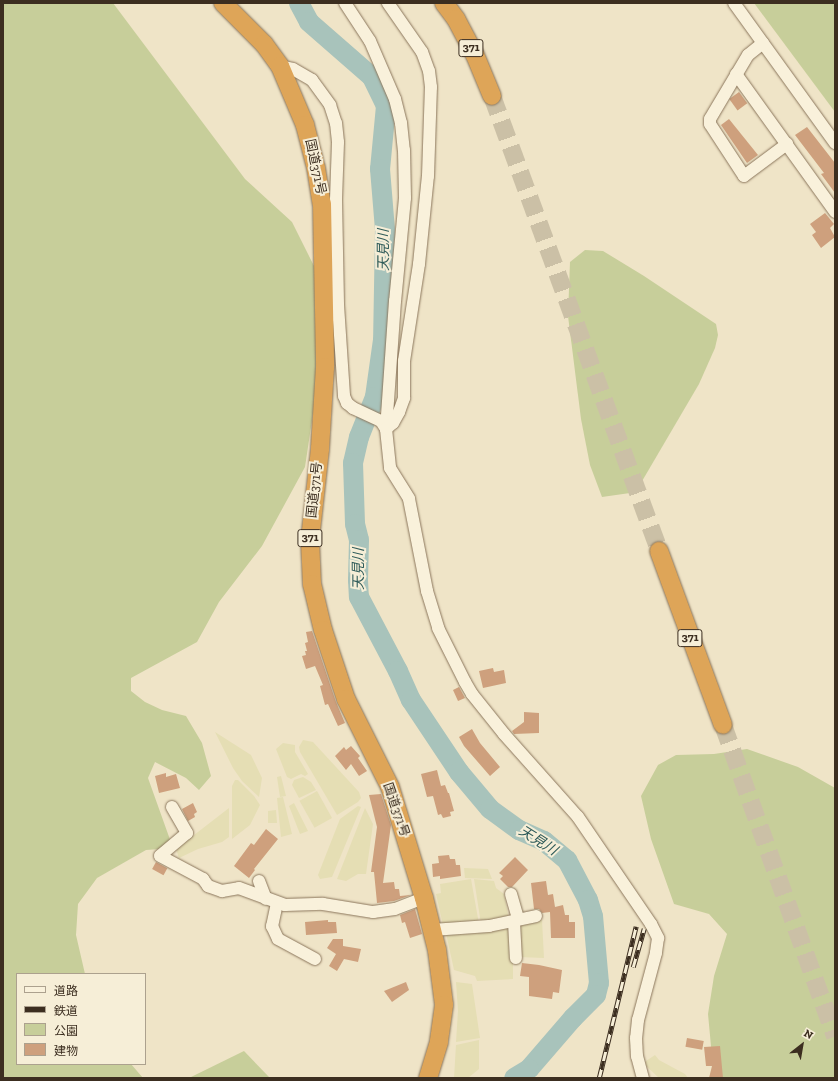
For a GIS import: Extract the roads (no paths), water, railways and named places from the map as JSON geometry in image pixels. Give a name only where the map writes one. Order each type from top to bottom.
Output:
[{"type":"highway","name":"国道371号","points":[[223,3],[264,44],[280,66],[305,125],[322,204],[326,367],[310,540],[312,584],[323,630],[346,699],[390,787],[424,898],[437,950],[444,1005],[439,1042],[428,1078]]},
{"type":"highway","name":"371","points":[[444,3],[456,19],[475,56],[492,96]]},
{"type":"highway","name":"371","points":[[659,551],[723,725]]},
{"type":"street","points":[[345,3],[370,41],[395,99],[402,130],[405,198],[384,425],[390,468],[409,499],[427,591],[438,628],[451,657],[472,694],[532,766],[578,817],[651,924],[658,938],[656,953],[638,1020],[636,1038],[637,1056],[643,1078]]},
{"type":"street","points":[[280,66],[293,68],[312,80],[330,105],[336,123],[338,142],[336,200],[338,305],[344,396],[347,403],[353,408],[384,425],[393,423],[404,398],[404,361],[420,264],[428,176],[431,87],[429,71],[422,52],[388,3]]},
{"type":"street","points":[[734,3],[835,143]]},
{"type":"street","points":[[763,43],[748,55],[710,119],[710,124],[744,176],[787,144]]},
{"type":"street","points":[[736,74],[835,212]]},
{"type":"street","points":[[172,807],[187,833],[160,856],[204,879],[208,886],[222,891],[238,888],[285,906],[323,904],[373,912],[395,909],[424,898]]},
{"type":"street","points":[[259,881],[271,901],[272,926],[278,939],[314,959]]},
{"type":"street","points":[[511,894],[516,921],[516,958]]},
{"type":"street","points":[[432,930],[483,926],[516,921],[536,916]]},
{"type":"waterway","name":"天見川","points":[[299,3],[309,22],[372,77],[386,106],[380,169],[385,230],[383,340],[375,397],[359,437],[353,463],[355,524],[359,540],[359,597],[398,671],[411,700],[459,772],[490,809],[519,830],[544,841],[567,860],[588,900],[593,916],[599,983],[596,995],[573,1018],[529,1069],[514,1078]]},
{"type":"tunnel","points":[[492,96],[659,551]]},
{"type":"tunnel","points":[[723,725],[835,1036]]},
{"type":"railway","points":[[599,1078],[636,926]]},
{"type":"railway","points":[[633,967],[644,929]]}]
